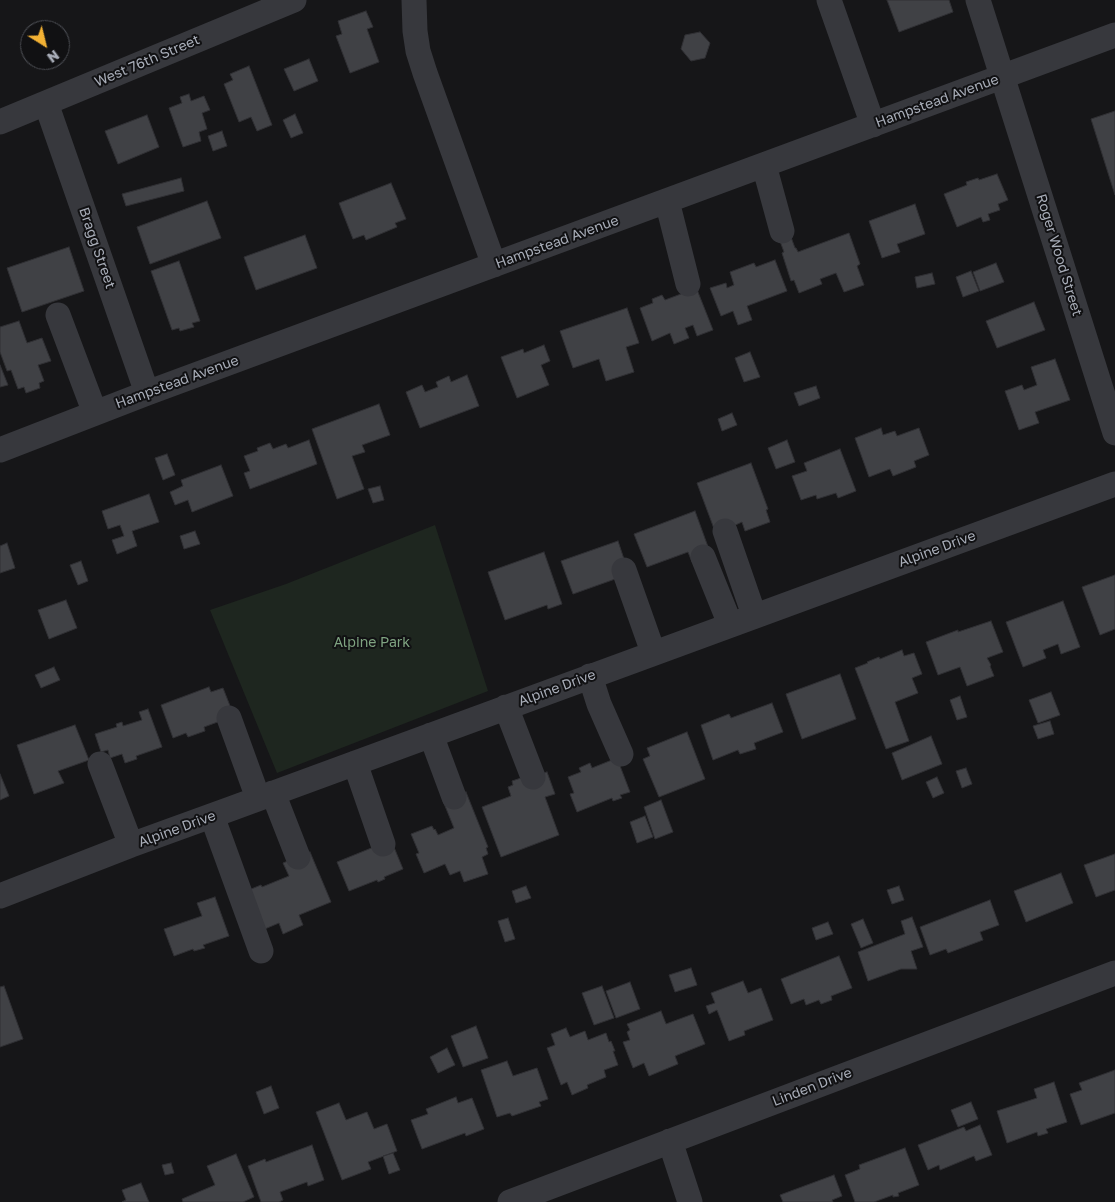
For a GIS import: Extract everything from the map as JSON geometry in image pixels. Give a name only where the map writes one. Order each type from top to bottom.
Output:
[{"type":"street","name":"West 76th Street","points":[[0,122],[294,0]]},
{"type":"street","points":[[414,0],[418,51],[494,265]]},
{"type":"street","points":[[829,0],[873,125]]},
{"type":"street","name":"Roger Wood Street","points":[[978,0],[1115,433]]},
{"type":"street","name":"Hampstead Avenue","points":[[0,450],[148,393],[1115,36]]},
{"type":"street","name":"Bragg Street","points":[[46,103],[148,393]]},
{"type":"street","points":[[764,165],[782,231]]},
{"type":"street","points":[[667,201],[688,284]]},
{"type":"street","points":[[58,315],[95,413]]},
{"type":"street","name":"Alpine Drive","points":[[0,896],[131,845],[653,652],[1115,484]]},
{"type":"street","points":[[725,531],[754,615]]},
{"type":"street","points":[[703,558],[730,624]]},
{"type":"street","points":[[624,570],[653,652]]},
{"type":"street","points":[[590,676],[599,704],[621,754]]},
{"type":"street","points":[[506,707],[533,777]]},
{"type":"street","points":[[229,718],[265,796],[298,857]]},
{"type":"street","points":[[431,735],[454,797]]},
{"type":"street","points":[[355,763],[383,844]]},
{"type":"street","points":[[100,764],[131,845]]},
{"type":"street","points":[[212,816],[261,951]]},
{"type":"street","name":"Linden Drive","points":[[510,1202],[1115,973]]},
{"type":"street","points":[[661,1144],[673,1202]]},
{"type":"street","points":[[661,1144],[690,1202]]},
{"type":"green space","name":"Alpine Park","points":[[435,525],[488,691],[277,773],[210,610],[286,584]]},
{"type":"building","points":[[887,0],[949,0],[953,12],[899,32]]},
{"type":"building","points":[[366,11],[373,27],[367,29],[379,62],[350,73],[336,36],[342,34],[338,21]]},
{"type":"building","points":[[700,32],[710,43],[705,58],[691,61],[681,49],[685,35]]},
{"type":"building","points":[[309,59],[318,81],[294,91],[284,69]]},
{"type":"building","points":[[249,66],[272,125],[257,131],[251,117],[239,122],[224,84],[233,80],[230,74]]},
{"type":"building","points":[[189,94],[191,101],[204,96],[210,110],[202,113],[207,129],[199,132],[201,141],[183,147],[169,108],[182,103],[180,97]]},
{"type":"building","points":[[1115,111],[1115,195],[1091,119]]},
{"type":"building","points":[[295,114],[303,133],[291,138],[283,120]]},
{"type":"building","points":[[147,115],[159,147],[118,164],[105,131]]},
{"type":"building","points":[[222,131],[227,146],[213,151],[208,136]]},
{"type":"building","points":[[997,174],[1008,200],[998,204],[1000,210],[988,214],[990,220],[983,222],[981,217],[957,227],[944,194],[967,185],[966,182]]},
{"type":"building","points":[[181,178],[184,191],[126,206],[122,194]]},
{"type":"building","points":[[391,183],[406,219],[395,223],[397,227],[366,240],[364,235],[353,239],[339,203]]},
{"type":"building","points":[[207,201],[221,238],[150,264],[137,227]]},
{"type":"building","points":[[915,204],[925,234],[897,244],[900,252],[882,258],[869,221]]},
{"type":"building","points":[[788,229],[798,252],[849,233],[860,264],[857,266],[864,285],[844,292],[836,273],[820,279],[822,284],[799,293],[794,280],[791,281],[777,233]]},
{"type":"building","points":[[305,235],[317,268],[256,290],[244,257]]},
{"type":"building","points":[[69,247],[84,291],[22,312],[7,268]]},
{"type":"building","points":[[775,260],[787,291],[747,306],[752,320],[738,325],[733,311],[721,316],[710,288],[726,283],[727,288],[734,285],[730,272],[754,263],[756,267]]},
{"type":"building","points":[[179,261],[200,321],[192,323],[194,327],[180,331],[179,328],[172,330],[151,271]]},
{"type":"building","points":[[996,263],[1004,282],[980,291],[973,272]]},
{"type":"building","points":[[971,271],[979,291],[963,297],[956,277]]},
{"type":"building","points":[[932,273],[935,284],[917,288],[915,277]]},
{"type":"building","points":[[694,282],[713,330],[697,336],[693,325],[685,328],[689,338],[674,344],[670,333],[652,341],[640,308],[653,303],[652,299],[662,295],[665,300],[681,294]]},
{"type":"building","points":[[1034,302],[1045,330],[997,348],[986,321]]},
{"type":"building","points":[[627,308],[639,343],[626,347],[634,372],[606,381],[599,359],[573,368],[560,331]]},
{"type":"building","points":[[19,321],[27,343],[42,338],[51,361],[38,365],[44,381],[39,383],[40,388],[26,393],[24,387],[18,389],[11,370],[7,371],[0,352],[0,327]]},
{"type":"building","points":[[544,345],[550,361],[541,365],[549,385],[517,398],[501,357],[523,349],[524,353]]},
{"type":"building","points":[[750,352],[760,377],[744,382],[735,358]]},
{"type":"building","points":[[1055,359],[1070,400],[1035,412],[1039,423],[1019,430],[1005,391],[1022,385],[1024,390],[1037,385],[1031,367]]},
{"type":"building","points":[[0,365],[8,385],[0,387]]},
{"type":"building","points":[[467,375],[479,406],[420,428],[406,392],[422,385],[425,392],[438,387],[436,382],[449,376],[451,382]]},
{"type":"building","points":[[816,386],[820,398],[799,406],[794,393]]},
{"type":"building","points":[[379,404],[390,435],[362,445],[365,452],[352,456],[364,489],[337,499],[312,429]]},
{"type":"building","points":[[732,413],[737,425],[722,431],[718,419]]},
{"type":"building","points":[[881,428],[883,435],[895,431],[897,436],[919,428],[929,455],[914,461],[916,467],[893,476],[890,469],[869,477],[855,438]]},
{"type":"building","points":[[309,440],[317,464],[250,489],[244,473],[250,471],[244,456],[258,451],[257,448],[270,443],[273,449],[286,444],[288,448]]},
{"type":"building","points":[[787,440],[795,462],[776,469],[768,448]]},
{"type":"building","points":[[840,449],[856,491],[838,498],[836,493],[817,499],[816,495],[801,500],[792,476],[807,471],[804,463]]},
{"type":"building","points":[[167,454],[175,475],[163,480],[155,458]]},
{"type":"building","points":[[751,463],[768,509],[766,510],[770,522],[745,531],[742,522],[716,534],[697,483]]},
{"type":"building","points":[[221,465],[233,496],[192,512],[188,500],[175,505],[170,492],[183,486],[181,480]]},
{"type":"building","points":[[380,486],[384,500],[373,503],[368,489]]},
{"type":"building","points":[[149,494],[159,522],[132,531],[137,546],[117,554],[112,540],[124,536],[120,525],[108,529],[102,511]]},
{"type":"building","points":[[695,511],[711,555],[692,562],[688,552],[647,567],[634,534]]},
{"type":"building","points":[[195,531],[200,544],[184,549],[180,536]]},
{"type":"building","points":[[618,541],[627,568],[618,578],[573,594],[561,561]]},
{"type":"building","points":[[7,543],[15,568],[0,573],[0,546]]},
{"type":"building","points":[[544,552],[562,604],[548,609],[547,605],[505,620],[488,572]]},
{"type":"building","points":[[81,561],[88,581],[78,585],[70,565]]},
{"type":"building","points":[[1115,575],[1115,629],[1100,635],[1082,587]]},
{"type":"building","points":[[66,600],[77,628],[49,639],[38,610]]},
{"type":"building","points":[[1063,601],[1080,647],[1061,654],[1058,644],[1043,650],[1046,658],[1023,667],[1006,622]]},
{"type":"building","points":[[991,621],[1003,652],[987,658],[994,676],[967,686],[960,667],[938,675],[926,642],[958,630],[958,632]]},
{"type":"building","points":[[902,650],[904,656],[914,653],[922,674],[912,678],[918,693],[895,702],[909,741],[886,749],[855,668],[879,657],[880,659]]},
{"type":"building","points":[[54,667],[60,680],[41,688],[35,675]]},
{"type":"building","points":[[840,674],[856,719],[802,739],[786,694]]},
{"type":"building","points":[[209,687],[211,692],[223,688],[234,716],[204,727],[205,731],[188,737],[186,733],[173,738],[161,705]]},
{"type":"building","points":[[1051,692],[1060,715],[1038,723],[1029,700]]},
{"type":"building","points":[[960,696],[967,717],[957,720],[950,700]]},
{"type":"building","points":[[772,703],[783,732],[754,743],[756,749],[740,754],[738,750],[713,760],[701,725],[729,714],[731,718]]},
{"type":"building","points":[[148,709],[162,747],[136,756],[137,759],[125,763],[122,754],[110,758],[108,750],[101,752],[95,734],[117,727],[116,724],[122,722],[123,726],[142,720],[139,712]]},
{"type":"building","points":[[1050,721],[1054,734],[1038,739],[1033,726]]},
{"type":"building","points":[[75,725],[89,760],[58,771],[64,783],[34,794],[17,745]]},
{"type":"building","points":[[687,732],[705,779],[659,797],[643,759],[650,756],[647,748]]},
{"type":"building","points":[[931,736],[942,764],[902,780],[892,753]]},
{"type":"building","points":[[617,758],[630,792],[620,795],[622,798],[613,801],[612,798],[577,812],[570,794],[574,793],[568,777],[581,772],[579,768],[590,763],[592,768]]},
{"type":"building","points":[[966,768],[972,784],[962,788],[956,771]]},
{"type":"building","points":[[547,772],[555,794],[545,797],[559,835],[501,857],[482,807],[511,796],[508,787],[513,785],[512,781],[521,778],[522,781]]},
{"type":"building","points":[[0,774],[9,796],[0,800]]},
{"type":"building","points":[[937,777],[944,793],[933,798],[926,782]]},
{"type":"building","points":[[466,792],[488,847],[486,848],[488,854],[482,857],[488,874],[464,882],[460,871],[450,875],[445,864],[424,873],[416,854],[419,853],[411,834],[432,826],[438,835],[454,828],[443,801]]},
{"type":"building","points":[[661,800],[673,832],[655,839],[644,807]]},
{"type":"building","points":[[645,816],[653,837],[637,843],[630,822]]},
{"type":"building","points":[[391,840],[403,869],[384,877],[385,879],[378,882],[377,880],[349,891],[337,862]]},
{"type":"building","points":[[310,852],[331,902],[299,915],[303,925],[283,934],[279,923],[260,931],[244,892],[289,876],[283,863]]},
{"type":"building","points":[[1115,854],[1115,890],[1096,897],[1084,865]]},
{"type":"building","points":[[1061,873],[1073,903],[1026,922],[1014,891]]},
{"type":"building","points":[[526,886],[531,898],[516,903],[512,891]]},
{"type":"building","points":[[899,886],[904,900],[892,904],[887,890]]},
{"type":"building","points":[[215,897],[229,936],[203,945],[205,948],[194,951],[193,949],[174,956],[164,929],[202,916],[197,903]]},
{"type":"building","points":[[990,900],[999,925],[980,932],[983,940],[948,953],[946,949],[930,955],[920,927]]},
{"type":"building","points":[[912,917],[923,947],[911,951],[917,969],[901,969],[868,981],[858,952],[905,934],[901,921]]},
{"type":"building","points":[[508,918],[515,939],[505,942],[498,921]]},
{"type":"building","points":[[863,919],[873,943],[861,948],[851,924]]},
{"type":"building","points":[[828,922],[833,934],[816,940],[812,928]]},
{"type":"building","points":[[839,956],[852,988],[831,996],[832,1000],[821,1004],[819,1000],[806,1005],[804,999],[791,1004],[781,979]]},
{"type":"building","points":[[691,968],[697,985],[675,992],[669,975]]},
{"type":"building","points":[[743,981],[748,993],[761,988],[773,1020],[744,1031],[745,1035],[729,1041],[717,1010],[709,1014],[706,1006],[715,1003],[711,993]]},
{"type":"building","points":[[630,982],[640,1009],[616,1018],[606,991]]},
{"type":"building","points":[[4,986],[23,1039],[0,1047],[0,987]]},
{"type":"building","points":[[602,986],[614,1018],[594,1025],[582,993]]},
{"type":"building","points":[[661,1011],[666,1024],[693,1014],[705,1044],[675,1056],[678,1064],[649,1076],[644,1063],[633,1068],[623,1042],[630,1040],[627,1032],[630,1030],[627,1024]]},
{"type":"building","points":[[476,1026],[488,1058],[463,1067],[451,1036]]},
{"type":"building","points":[[566,1028],[570,1037],[585,1031],[588,1040],[606,1033],[615,1051],[613,1051],[618,1065],[604,1070],[606,1077],[587,1085],[588,1088],[572,1095],[567,1082],[561,1085],[547,1048],[555,1045],[551,1034]]},
{"type":"building","points":[[447,1048],[455,1065],[438,1073],[430,1057]]},
{"type":"building","points":[[507,1061],[513,1076],[537,1068],[548,1099],[539,1102],[541,1106],[512,1116],[510,1113],[497,1117],[481,1070]]},
{"type":"building","points":[[1115,1070],[1115,1113],[1081,1125],[1070,1094],[1082,1090],[1079,1083]]},
{"type":"building","points":[[1054,1082],[1067,1122],[1046,1129],[1048,1133],[1038,1136],[1037,1132],[1007,1143],[997,1111],[1037,1098],[1034,1089]]},
{"type":"building","points":[[271,1086],[279,1108],[264,1114],[256,1092]]},
{"type":"building","points":[[456,1097],[458,1103],[472,1098],[484,1129],[466,1136],[465,1133],[422,1149],[411,1120],[428,1114],[426,1109]]},
{"type":"building","points":[[971,1102],[978,1119],[958,1127],[951,1110]]},
{"type":"building","points":[[339,1103],[346,1120],[367,1112],[374,1129],[387,1124],[397,1151],[368,1162],[371,1169],[342,1180],[316,1112]]},
{"type":"building","points":[[980,1125],[992,1155],[976,1161],[974,1156],[940,1170],[939,1165],[928,1170],[918,1145],[964,1127],[966,1131]]},
{"type":"building","points":[[312,1145],[324,1180],[308,1186],[307,1182],[280,1192],[283,1200],[279,1202],[261,1202],[248,1166],[265,1159],[266,1162]]},
{"type":"building","points":[[905,1148],[919,1185],[898,1193],[899,1196],[893,1197],[893,1195],[874,1202],[855,1202],[845,1175],[860,1169],[859,1165]]},
{"type":"building","points":[[393,1153],[400,1170],[389,1174],[383,1156]]},
{"type":"building","points":[[236,1154],[254,1197],[243,1202],[183,1202],[182,1199],[215,1185],[207,1166]]},
{"type":"building","points":[[171,1163],[174,1173],[165,1175],[162,1165]]},
{"type":"building","points":[[834,1175],[842,1196],[832,1200],[833,1202],[783,1202],[780,1195]]},
{"type":"building","points":[[141,1183],[149,1202],[122,1202],[126,1200],[122,1190]]}]
